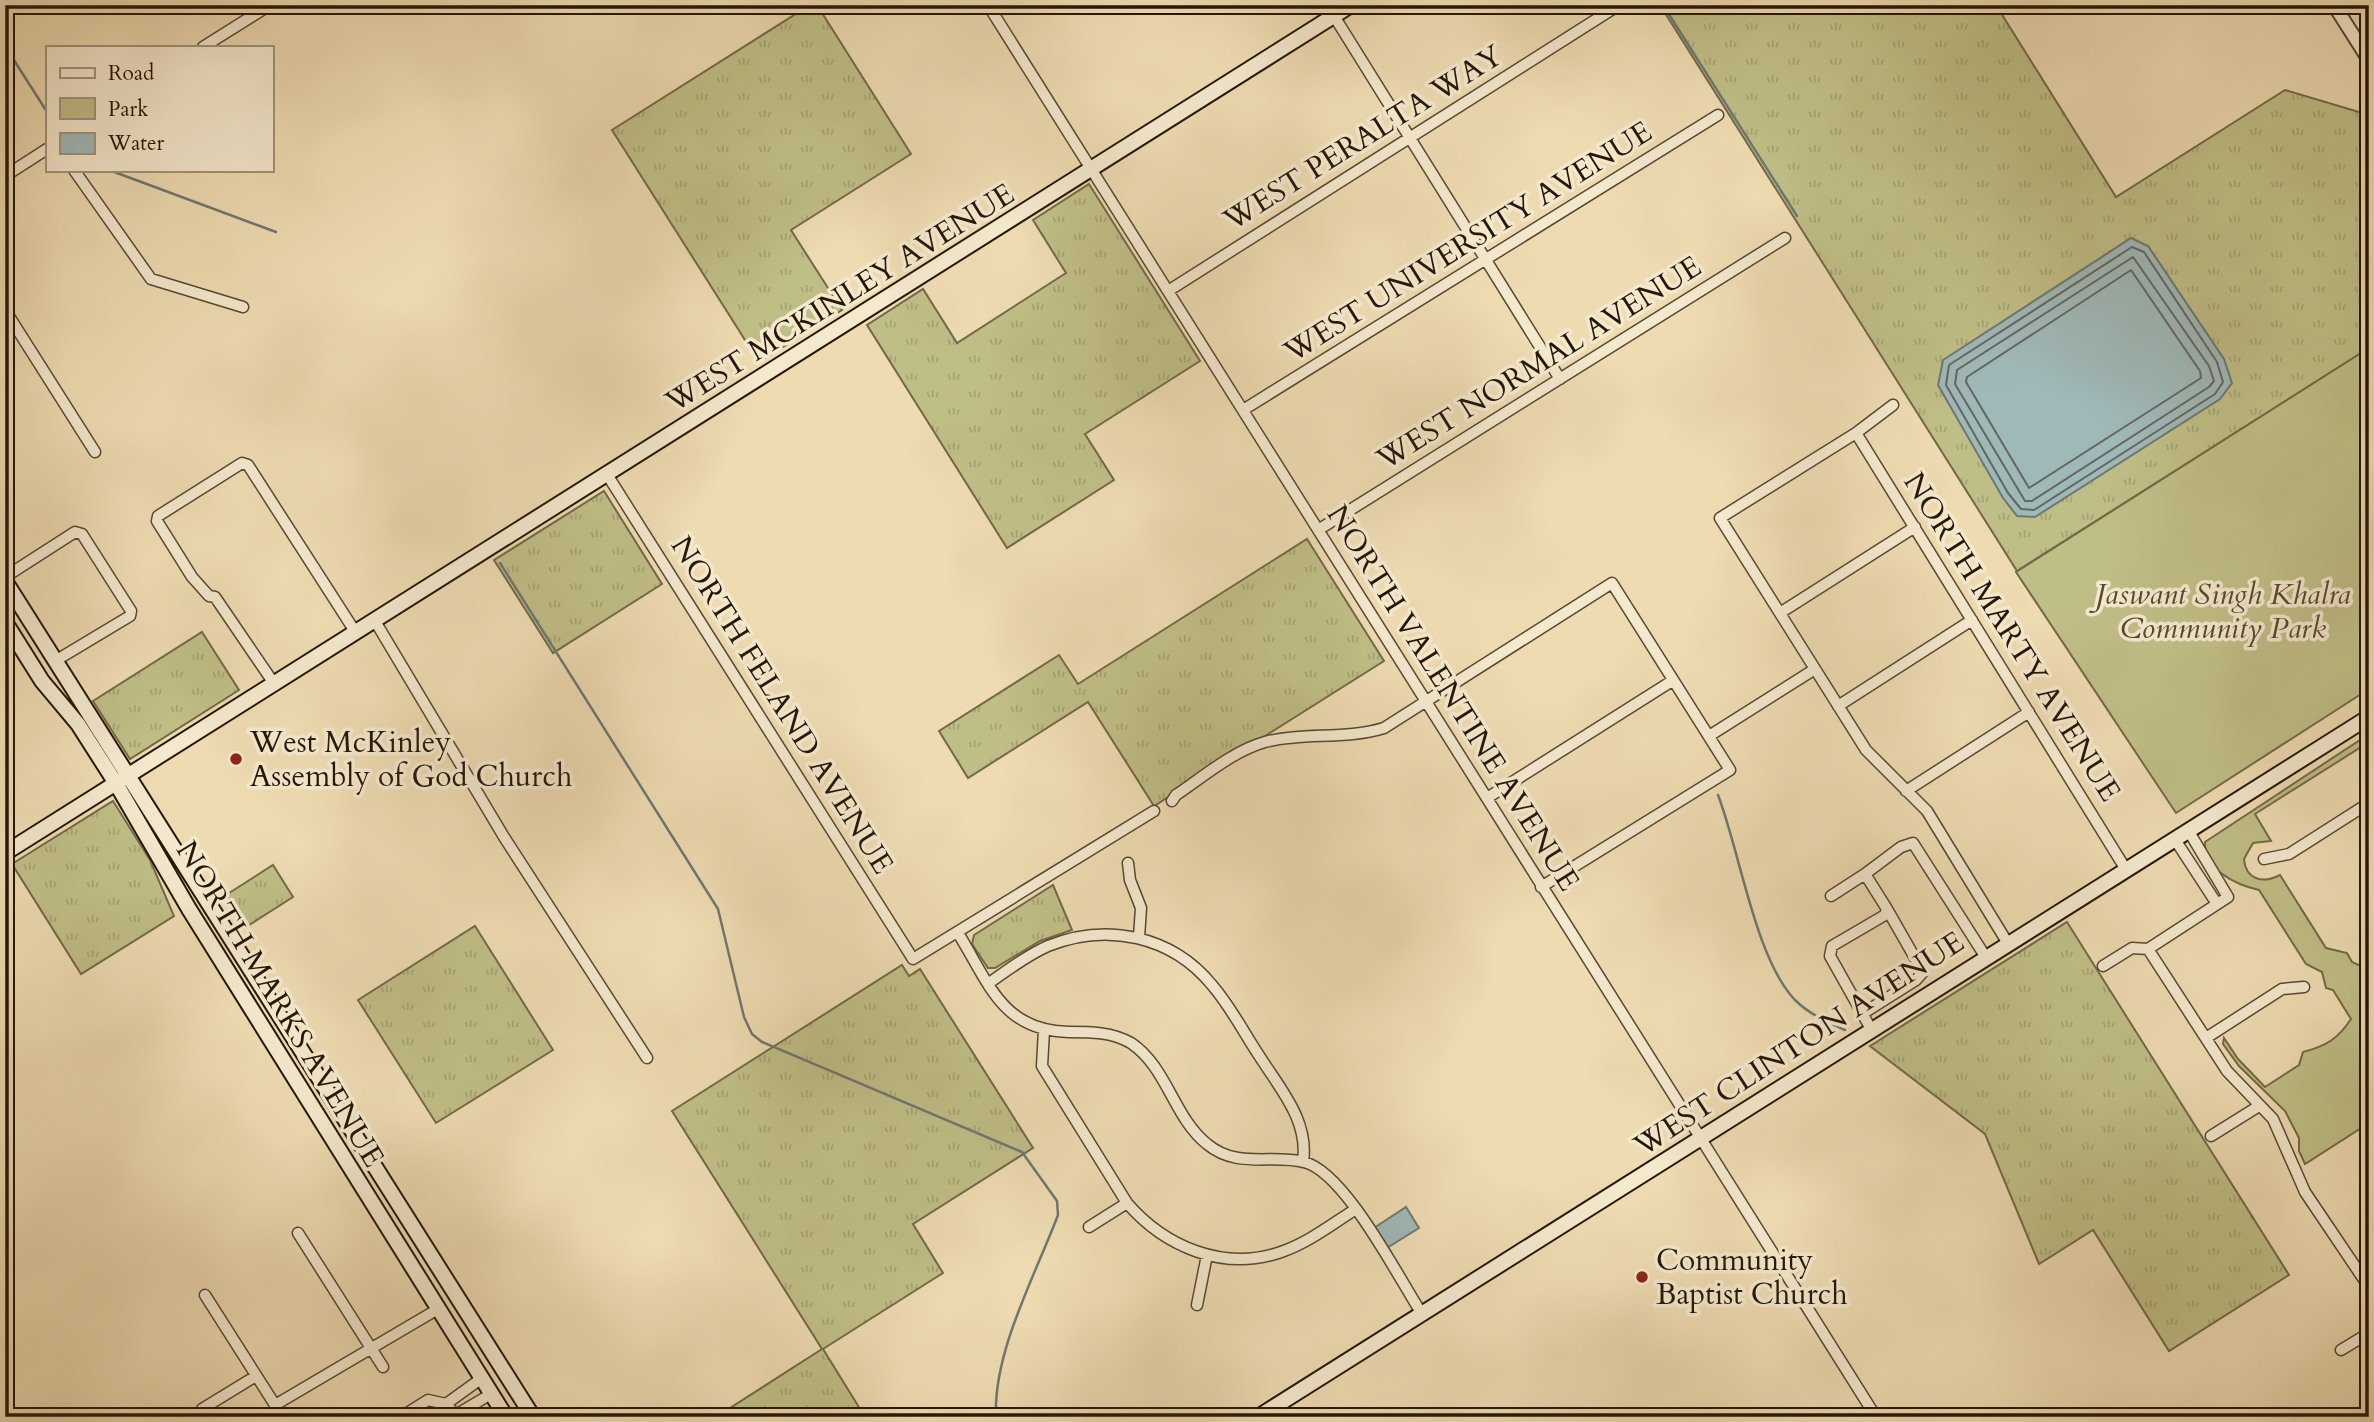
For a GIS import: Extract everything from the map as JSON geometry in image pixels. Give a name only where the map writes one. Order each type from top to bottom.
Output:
[{"type":"main road","name":"WEST MCKINLEY AVENUE","points":[[5,853],[123,782],[1351,5]]},
{"type":"main road","name":"NORTH MARKS AVENUE","points":[[5,579],[55,661],[273,1045],[506,1417]]},
{"type":"main road","name":"NORTH MARKS AVENUE","points":[[5,622],[43,681],[123,782],[340,1112],[533,1417]]},
{"type":"main road","name":"WEST CLINTON AVENUE","points":[[1258,1417],[1702,1138],[2007,942],[2369,717]]},
{"type":"main road","points":[[273,1045],[282,1046],[290,1053],[340,1112]]},
{"type":"main road","points":[[416,1274],[435,1262]]},
{"type":"street","points":[[205,46],[270,5]]},
{"type":"street","name":"NORTH VALENTINE AVENUE","points":[[988,5],[1876,1417]]},
{"type":"street","name":"WEST PERALTA WAY","points":[[1168,291],[1619,5]]},
{"type":"street","points":[[2334,5],[2369,60]]},
{"type":"street","points":[[1334,16],[1560,379]]},
{"type":"street","name":"WEST UNIVERSITY AVENUE","points":[[1243,410],[1718,115]]},
{"type":"street","points":[[5,176],[46,150]]},
{"type":"street","points":[[75,172],[151,279],[243,307]]},
{"type":"street","name":"WEST NORMAL AVENUE","points":[[1318,530],[1785,239]]},
{"type":"street","points":[[5,310],[95,452]]},
{"type":"street","points":[[1893,405],[1856,433],[1720,517],[1866,750],[1927,811],[2007,942]]},
{"type":"street","name":"NORTH MARTY AVENUE","points":[[1856,433],[2125,868]]},
{"type":"street","points":[[275,685],[215,597],[209,596],[192,578],[157,521],[158,516],[242,463],[248,464],[356,633]]},
{"type":"street","name":"NORTH FELAND AVENUE","points":[[608,476],[915,960],[958,933]]},
{"type":"street","points":[[1780,613],[1915,527]]},
{"type":"street","name":"NORTH MARKS AVENUE","points":[[5,579],[75,532],[82,534],[131,611],[130,616],[55,661]]},
{"type":"street","points":[[1172,802],[1176,794],[1236,756],[1265,742],[1361,735],[1384,728],[1612,583],[1730,770],[1541,887]]},
{"type":"street","points":[[1838,705],[1972,620]]},
{"type":"street","points":[[375,621],[504,837],[647,1058]]},
{"type":"street","points":[[1709,736],[1815,669]]},
{"type":"street","points":[[1487,798],[1672,681]]},
{"type":"street","points":[[1906,790],[2029,712]]},
{"type":"street","points":[[2264,859],[2289,854],[2369,803]]},
{"type":"street","points":[[1154,811],[958,933],[1011,1014],[1023,1023],[1044,1030],[1107,1034],[1130,1043],[1155,1068],[1195,1132],[1222,1154],[1242,1160],[1303,1162],[1337,1182],[1422,1314]]},
{"type":"street","points":[[2103,966],[2132,948],[2148,949],[2228,897],[2188,830]]},
{"type":"street","points":[[2174,838],[2217,904]]},
{"type":"street","points":[[1831,896],[1866,874],[1884,858],[1913,843],[1986,956]]},
{"type":"street","points":[[1128,863],[1130,880],[1141,908],[1139,937]]},
{"type":"street","points":[[1862,1014],[1916,980],[1923,972],[1866,874]]},
{"type":"street","points":[[1871,1029],[1830,956],[1832,946],[1885,915],[1887,909]]},
{"type":"street","points":[[989,983],[1038,951],[1060,942],[1103,934],[1139,937],[1188,961],[1222,997],[1297,1116],[1305,1140],[1303,1162]]},
{"type":"street","points":[[2148,949],[2227,1071],[2273,1119],[2305,1192],[2369,1287]]},
{"type":"street","points":[[2206,1038],[2282,989],[2304,987]]},
{"type":"street","points":[[1044,1030],[1042,1066],[1127,1203],[1156,1232],[1174,1243],[1207,1255],[1249,1258],[1280,1253],[1356,1209]]},
{"type":"street","points":[[2211,1136],[2259,1106]]},
{"type":"street","points":[[1089,1227],[1127,1203]]},
{"type":"street","points":[[298,1233],[383,1367]]},
{"type":"street","points":[[1196,1305],[1207,1255]]},
{"type":"street","points":[[205,1295],[275,1405],[438,1309]]},
{"type":"street","points":[[2341,1350],[2369,1333]]},
{"type":"street","points":[[202,1409],[256,1376]]},
{"type":"street","points":[[446,1404],[482,1378]]},
{"type":"street","points":[[460,1392],[469,1407]]},
{"type":"street","points":[[401,1417],[428,1400],[446,1404],[454,1413],[491,1394]]},
{"type":"green space","points":[[810,5],[817,5],[911,154],[791,230],[842,310],[759,362],[612,130]]},
{"type":"green space","points":[[1660,5],[1996,5],[2116,197],[2285,90],[2369,115],[2369,348],[2017,571]]},
{"type":"green space","points":[[1089,184],[1200,361],[1085,434],[1114,480],[1007,548],[867,325],[923,289],[957,343],[1066,273],[1033,220]]},
{"type":"green space","name":"Jaswant Singh Khalra Community Park","points":[[2369,348],[2369,689],[2176,813],[2016,572]]},
{"type":"green space","points":[[604,491],[662,584],[553,653],[494,560]]},
{"type":"green space","points":[[1307,539],[1384,661],[1154,806],[1088,702],[968,778],[939,731],[1059,655],[1078,684]]},
{"type":"green space","points":[[202,632],[239,690],[130,759],[93,701]]},
{"type":"green space","points":[[2369,734],[2369,742],[2255,814],[2271,841],[2253,843],[2244,859],[2248,872],[2256,878],[2267,879],[2280,875],[2326,948],[2347,953],[2352,962],[2361,966],[2360,973],[2369,987],[2369,1123],[2305,1164],[2299,1151],[2299,1138],[2285,1111],[2239,1066],[2223,1044],[2224,1038],[2238,1059],[2265,1087],[2299,1065],[2303,1052],[2336,1037],[2351,1019],[2333,990],[2326,988],[2322,972],[2306,964],[2259,890],[2232,880],[2215,868],[2206,852],[2205,842]]},
{"type":"green space","points":[[113,801],[150,860],[174,916],[81,974],[12,864]]},
{"type":"green space","points":[[273,865],[293,897],[246,927],[226,895]]},
{"type":"green space","points":[[1053,885],[1072,930],[1040,941],[995,968],[988,968],[972,944],[974,935]]},
{"type":"green space","points":[[2067,922],[2289,1275],[2169,1351],[2093,1230],[2039,1264],[1985,1134],[1870,1046]]},
{"type":"green space","points":[[475,926],[553,1050],[436,1123],[358,1000]]},
{"type":"green space","points":[[902,965],[909,976],[920,969],[1033,1148],[913,1224],[943,1273],[823,1349],[865,1417],[716,1417],[822,1349],[672,1111]]},
{"type":"water","points":[[2131,238],[2148,246],[2224,359],[2232,383],[2220,399],[2035,517],[2017,516],[2003,498],[1938,385],[1943,360]]},
{"type":"water","points":[[1406,1207],[1419,1228],[1387,1248],[1374,1228]]},
{"type":"waterway","points":[[1663,5],[1797,216]]},
{"type":"waterway","points":[[5,46],[46,110]]},
{"type":"waterway","points":[[114,172],[276,232]]},
{"type":"waterway","points":[[500,563],[718,909],[744,1017],[752,1034],[762,1042],[1022,1152],[1057,1201],[1058,1215],[1008,1341],[997,1392],[996,1417]]},
{"type":"waterway","points":[[1718,795],[1759,932],[1781,981],[1795,1000],[1806,1009],[1845,1030]]},
{"type":"place","name":"West McKinley Assembly of God Church","points":[[236,759]]},
{"type":"place","name":"Community Baptist Church","points":[[1642,1277]]}]
